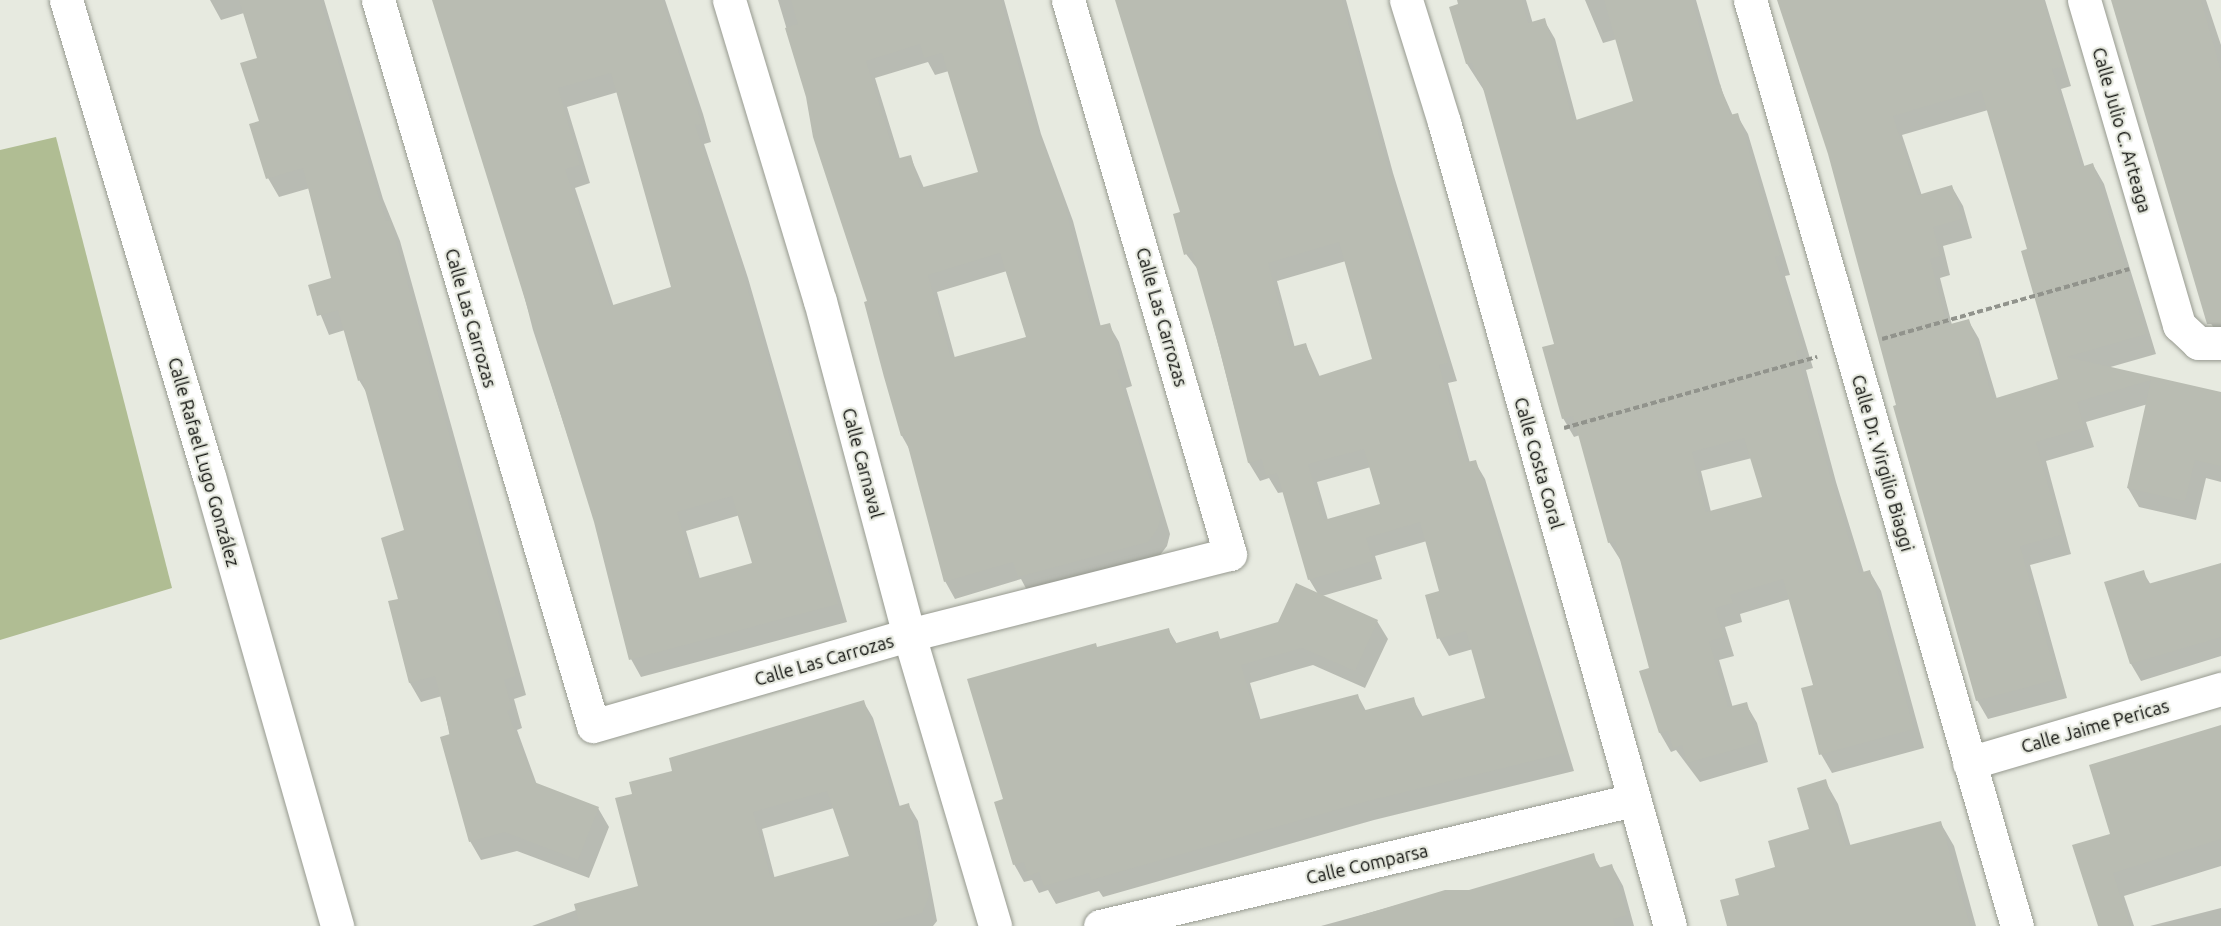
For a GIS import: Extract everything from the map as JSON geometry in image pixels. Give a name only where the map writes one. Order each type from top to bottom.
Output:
[{"type":"street","name":"Calle Rafael Lugo González","points":[[66,0],[209,476],[337,926]]},
{"type":"street","name":"Calle Las Carrozas","points":[[378,0],[593,726],[909,635],[1230,554],[1068,0]]},
{"type":"street","name":"Calle Carnaval","points":[[729,0],[820,301],[909,635],[995,926]]},
{"type":"street","name":"Calle Costa Coral","points":[[1406,0],[1444,122],[1670,926]]},
{"type":"street","name":"Calle Dr. Virgilio Biaggi","points":[[1750,0],[1968,764],[2017,926]]},
{"type":"street","name":"Calle Julio C. Arteaga","points":[[2084,0],[2159,260],[2184,332],[2198,343],[2221,343]]},
{"type":"street","name":"Calle Jaime Pericas","points":[[1968,764],[2221,689]]},
{"type":"street","name":"Calle Comparsa","points":[[1100,926],[1633,800]]},
{"type":"green space","points":[[56,137],[172,588],[0,640],[0,150]]},
{"type":"building","points":[[239,0],[320,0],[386,221],[390,220],[516,676],[504,680],[512,709],[507,711],[534,782],[599,807],[578,860],[505,832],[469,842],[440,737],[450,734],[435,676],[409,683],[388,601],[398,599],[381,538],[404,530],[362,379],[358,381],[338,310],[317,316],[308,285],[331,278],[303,168],[266,179],[249,124],[259,121],[240,63],[257,58]]},
{"type":"building","points":[[432,0],[662,0],[702,124],[695,125],[739,259],[838,604],[629,660],[594,522]],"holes":[[[611,73],[671,287],[610,306],[565,169],[580,165],[558,88]],[[732,496],[752,563],[696,579],[677,512]]]},
{"type":"building","points":[[791,0],[1001,0],[1032,115],[1064,202],[1094,318],[1098,326],[1110,323],[1123,368],[1117,370],[1161,516],[1158,528],[1148,542],[1018,577],[1013,562],[944,582],[905,435],[901,436],[884,377],[864,302],[867,301],[813,137],[806,97],[785,28],[798,24]],"holes":[[[920,44],[924,58],[942,53],[978,172],[920,188],[911,155],[896,159],[866,61]],[[1000,253],[1026,337],[951,358],[928,275]]]},
{"type":"building","points":[[1115,0],[1342,0],[1384,154],[1448,363],[1439,365],[1460,442],[1467,462],[1476,460],[1565,753],[1364,802],[1091,880],[1089,873],[1044,886],[1039,872],[1028,876],[1024,862],[1013,865],[994,802],[1003,799],[967,679],[1096,643],[1097,647],[1169,628],[1173,644],[1218,631],[1220,639],[1278,622],[1296,583],[1378,620],[1355,671],[1302,648],[1241,665],[1257,720],[1358,694],[1362,711],[1414,697],[1419,717],[1485,698],[1466,631],[1437,639],[1425,595],[1439,591],[1420,522],[1366,538],[1373,561],[1308,580],[1277,473],[1266,476],[1262,459],[1248,463],[1192,252],[1184,255],[1173,214],[1180,212]],"holes":[[[1339,242],[1372,359],[1316,377],[1306,343],[1291,347],[1268,263]],[[1364,449],[1380,504],[1324,520],[1308,464]]]},
{"type":"building","points":[[1457,0],[1522,0],[1528,23],[1545,18],[1573,121],[1633,101],[1604,0],[1692,0],[1716,85],[1720,84],[1730,115],[1738,113],[1780,255],[1775,257],[1803,349],[1796,351],[1826,461],[1859,573],[1870,570],[1914,729],[1819,755],[1801,688],[1813,685],[1783,579],[1730,595],[1733,603],[1715,608],[1724,637],[1709,641],[1728,707],[1747,702],[1758,743],[1687,763],[1682,745],[1673,748],[1668,731],[1659,733],[1639,671],[1649,668],[1615,541],[1608,543],[1573,416],[1562,419],[1542,347],[1554,344],[1481,81],[1478,81],[1472,63],[1466,64],[1449,7],[1458,4]],"holes":[[[1744,438],[1762,497],[1706,512],[1692,452]]]},
{"type":"building","points":[[1777,0],[2043,0],[2062,67],[2052,69],[2081,167],[2093,163],[2146,334],[2067,357],[2221,392],[2221,466],[2195,460],[2185,501],[2127,488],[2151,380],[2077,402],[2084,428],[2036,442],[2062,535],[2020,546],[2057,679],[1976,701],[1893,406],[1896,405],[1828,154]],"holes":[[[1981,90],[2027,249],[2021,251],[2058,379],[1993,399],[1969,319],[1947,325],[1930,259],[1940,256],[1933,227],[1962,219],[1952,185],[1918,195],[1893,116]]]},
{"type":"building","points":[[2111,0],[2201,0],[2221,71],[2221,324],[2207,324]]},
{"type":"building","points":[[2221,563],[2221,637],[2130,664],[2104,582],[2144,570],[2148,584]]},
{"type":"building","points":[[864,700],[896,807],[909,803],[929,896],[922,913],[871,926],[580,926],[574,904],[638,886],[615,798],[632,794],[629,782],[672,771],[669,758]],"holes":[[[827,791],[849,856],[771,878],[753,812]]]},
{"type":"building","points":[[2221,725],[2221,839],[2113,873],[2130,926],[2098,926],[2072,845],[2110,834],[2089,765]]},
{"type":"building","points":[[1826,779],[1846,846],[1941,821],[1970,926],[1727,926],[1720,900],[1739,895],[1735,879],[1775,867],[1768,841],[1809,829],[1797,788]]},
{"type":"building","points":[[1594,853],[1598,868],[1612,864],[1627,915],[1613,919],[1615,926],[1350,926],[1349,919],[1445,890],[1469,890]]}]
